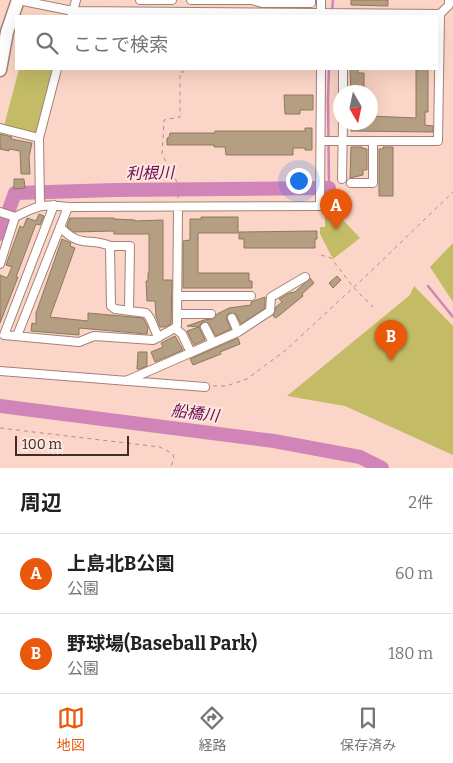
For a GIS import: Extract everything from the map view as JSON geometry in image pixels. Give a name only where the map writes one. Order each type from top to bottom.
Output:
[{"type":"main road","points":[[0,70],[7,32],[18,0]]},
{"type":"street","points":[[18,0],[72,14],[390,15]]},
{"type":"street","points":[[72,14],[76,0]]},
{"type":"street","points":[[140,0],[172,0],[172,13]]},
{"type":"street","points":[[191,13],[191,0],[252,0],[262,3],[311,3],[311,0]]},
{"type":"street","points":[[321,0],[321,15]]},
{"type":"street","points":[[321,141],[438,141],[439,19],[450,6]]},
{"type":"street","points":[[40,202],[39,138],[58,70]]},
{"type":"street","points":[[0,264],[13,217],[40,202],[68,207],[320,206],[321,70]]},
{"type":"street","points":[[343,70],[343,85]]},
{"type":"street","points":[[0,128],[39,138]]},
{"type":"street","points":[[342,179],[343,130]]},
{"type":"street","points":[[351,183],[373,183],[373,141]]},
{"type":"street","points":[[54,205],[4,335],[79,342],[94,336],[154,340],[175,328],[177,325],[178,206]]},
{"type":"street","points":[[18,336],[68,207]]},
{"type":"street","points":[[0,212],[13,217]]},
{"type":"street","points":[[60,227],[69,236],[81,242],[103,243],[110,246],[130,246],[129,311]]},
{"type":"street","points":[[110,246],[111,306],[115,309],[146,313],[152,318],[154,331],[159,337]]},
{"type":"street","points":[[126,381],[238,332],[270,311],[271,297],[305,277]]},
{"type":"street","points":[[177,296],[251,296]]},
{"type":"street","points":[[177,314],[211,314]]},
{"type":"street","points":[[232,318],[238,332]]},
{"type":"street","points":[[205,327],[213,343]]},
{"type":"street","points":[[175,328],[182,334],[191,353]]},
{"type":"street","points":[[0,371],[205,387]]},
{"type":"path","points":[[178,197],[178,184],[162,154],[164,120],[180,117],[180,72],[184,72],[184,70]]},
{"type":"path","points":[[205,387],[226,386],[248,379],[286,350],[354,288],[453,192]]},
{"type":"path","points":[[322,255],[331,258],[354,288],[373,307]]},
{"type":"path","points":[[0,428],[160,447],[174,454],[170,468]]},
{"type":"shaded area","points":[[19,70],[54,70],[37,135],[4,126]]},
{"type":"shaded area","points":[[325,201],[360,238],[333,259],[320,234],[320,227],[325,227]]},
{"type":"shaded area","points":[[453,243],[453,302],[430,267]]},
{"type":"shaded area","points":[[414,286],[453,326],[453,455],[345,406],[287,396],[410,295]]},
{"type":"building","points":[[351,0],[388,0],[388,6],[351,5]]},
{"type":"building","points":[[350,70],[358,70],[358,73],[364,73],[364,85],[351,85]]},
{"type":"building","points":[[416,70],[428,70],[428,112],[425,112],[425,125],[433,126],[433,132],[351,131],[378,130],[378,116],[416,118]]},
{"type":"building","points":[[284,95],[313,95],[313,110],[300,110],[300,114],[285,114]]},
{"type":"building","points":[[305,128],[312,128],[312,150],[293,148],[293,155],[226,155],[225,147],[214,147],[214,145],[167,145],[167,138],[169,138],[170,133],[305,131]]},
{"type":"building","points":[[0,134],[12,137],[11,139],[32,143],[29,157],[30,174],[21,174],[20,151],[0,149]]},
{"type":"building","points":[[351,147],[367,149],[367,170],[363,170],[363,175],[350,178]]},
{"type":"building","points":[[383,147],[393,147],[393,196],[379,196],[379,149],[383,149]]},
{"type":"building","points":[[14,179],[24,179],[25,188],[14,189]]},
{"type":"building","points":[[39,214],[44,216],[40,225],[36,224],[0,323],[0,275],[7,278],[12,267],[6,265],[20,226],[23,228],[27,218],[36,221]]},
{"type":"building","points":[[201,217],[238,217],[238,233],[198,233],[198,273],[249,273],[249,281],[252,281],[252,288],[183,288],[183,241],[190,240],[190,219],[201,219]]},
{"type":"building","points":[[70,218],[114,218],[135,221],[163,220],[163,280],[172,280],[171,324],[160,327],[156,316],[155,301],[147,301],[146,281],[148,281],[149,273],[149,234],[114,234],[114,231],[74,232],[67,226]]},
{"type":"building","points":[[317,231],[315,248],[244,248],[244,239],[239,239],[239,232]]},
{"type":"building","points":[[62,239],[71,243],[70,246],[75,248],[50,317],[88,321],[88,313],[143,318],[148,327],[147,334],[79,328],[79,335],[31,331],[32,323],[36,324],[36,313]]},
{"type":"building","points":[[337,276],[341,280],[333,288],[329,283]]},
{"type":"building","points":[[310,278],[314,283],[302,294],[303,296],[276,318],[273,316],[276,307],[282,302],[279,299],[295,292]]},
{"type":"building","points":[[265,297],[265,308],[241,324],[236,314],[229,313],[226,318],[231,329],[216,336],[208,323],[202,322],[199,327],[187,326],[213,319],[217,314],[229,308],[251,305],[251,302]]},
{"type":"building","points":[[199,327],[205,340],[194,345],[187,331]]},
{"type":"building","points":[[175,336],[183,350],[155,362],[151,352],[163,347],[161,343]]},
{"type":"building","points":[[238,338],[240,344],[193,365],[190,359]]},
{"type":"building","points":[[138,352],[147,352],[147,366],[140,369],[137,369]]},
{"type":"waterway","points":[[332,12],[333,0]]},
{"type":"waterway","points":[[329,70],[329,188]]},
{"type":"waterway","name":"利根川","points":[[0,234],[15,193],[329,188]]},
{"type":"waterway","points":[[428,286],[453,317]]},
{"type":"waterway","name":"船橋川","points":[[0,406],[274,441],[360,457],[382,468]]},
{"type":"place","name":"上島北B公園","points":[[336,230]]},
{"type":"place","name":"野球場(Baseball Park)","points":[[391,361]]}]
